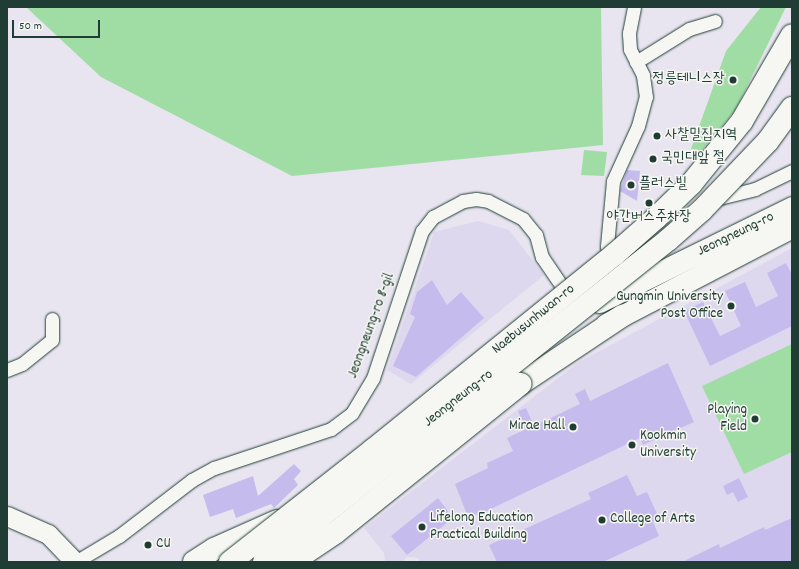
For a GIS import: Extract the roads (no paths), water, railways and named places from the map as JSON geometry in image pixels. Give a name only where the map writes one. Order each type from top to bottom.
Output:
[{"type":"highway","name":"Naebusunhwan-ro","points":[[230,562],[380,445],[614,255],[656,218],[691,184],[742,121],[792,35]]},
{"type":"highway","name":"Naebusunhwan-ro","points":[[264,562],[668,240],[702,210],[768,141],[792,108]]},
{"type":"highway","points":[[292,562],[335,532],[520,384],[622,316]]},
{"type":"highway","points":[[194,562],[226,544],[299,511],[443,410]]},
{"type":"main road","name":"Jeongneung-ro","points":[[248,562],[532,341],[579,312],[792,207]]},
{"type":"main road","name":"Jeongneung-ro","points":[[370,512],[411,467],[472,415],[550,354],[792,227]]},
{"type":"main road","name":"Jeongneung-ro","points":[[302,562],[370,512],[622,316]]},
{"type":"main road","name":"Jeongneung-ro","points":[[416,476],[472,415]]},
{"type":"street","points":[[613,275],[607,246],[613,181],[619,162],[638,126],[646,97],[644,75],[630,49],[629,38],[634,7]]},
{"type":"street","points":[[636,62],[689,29],[715,21]]},
{"type":"street","points":[[579,312],[613,275],[693,206],[755,189],[792,171]]},
{"type":"street","name":"Jeongneung-ro 8-gil","points":[[76,562],[119,536],[192,480],[214,468],[331,429],[352,413],[373,378],[422,231],[433,217],[463,201],[476,199],[488,201],[522,219],[536,235],[542,257],[579,312]]},
{"type":"street","points":[[7,370],[22,364],[52,340],[52,319]]},
{"type":"street","points":[[271,562],[323,520],[443,410]]},
{"type":"street","points":[[7,516],[48,534],[76,562]]},
{"type":"place","name":"정릉테니스장","points":[[733,80]]},
{"type":"place","name":"사찰밀집지역","points":[[657,136]]},
{"type":"place","name":"국민대앞 절","points":[[653,159]]},
{"type":"place","name":"플러스빌","points":[[631,185]]},
{"type":"place","name":"야간버스주차장","points":[[649,203]]},
{"type":"place","name":"Gungmin University Post Office","points":[[731,306]]},
{"type":"place","name":"Playing Field","points":[[755,419]]},
{"type":"place","name":"Mirae Hall","points":[[573,427]]},
{"type":"place","name":"Kookmin University","points":[[632,445]]},
{"type":"place","name":"College of Arts","points":[[602,520]]},
{"type":"place","name":"Lifelong Education Practical Building","points":[[422,527]]},
{"type":"place","name":"CU","points":[[148,545]]}]
